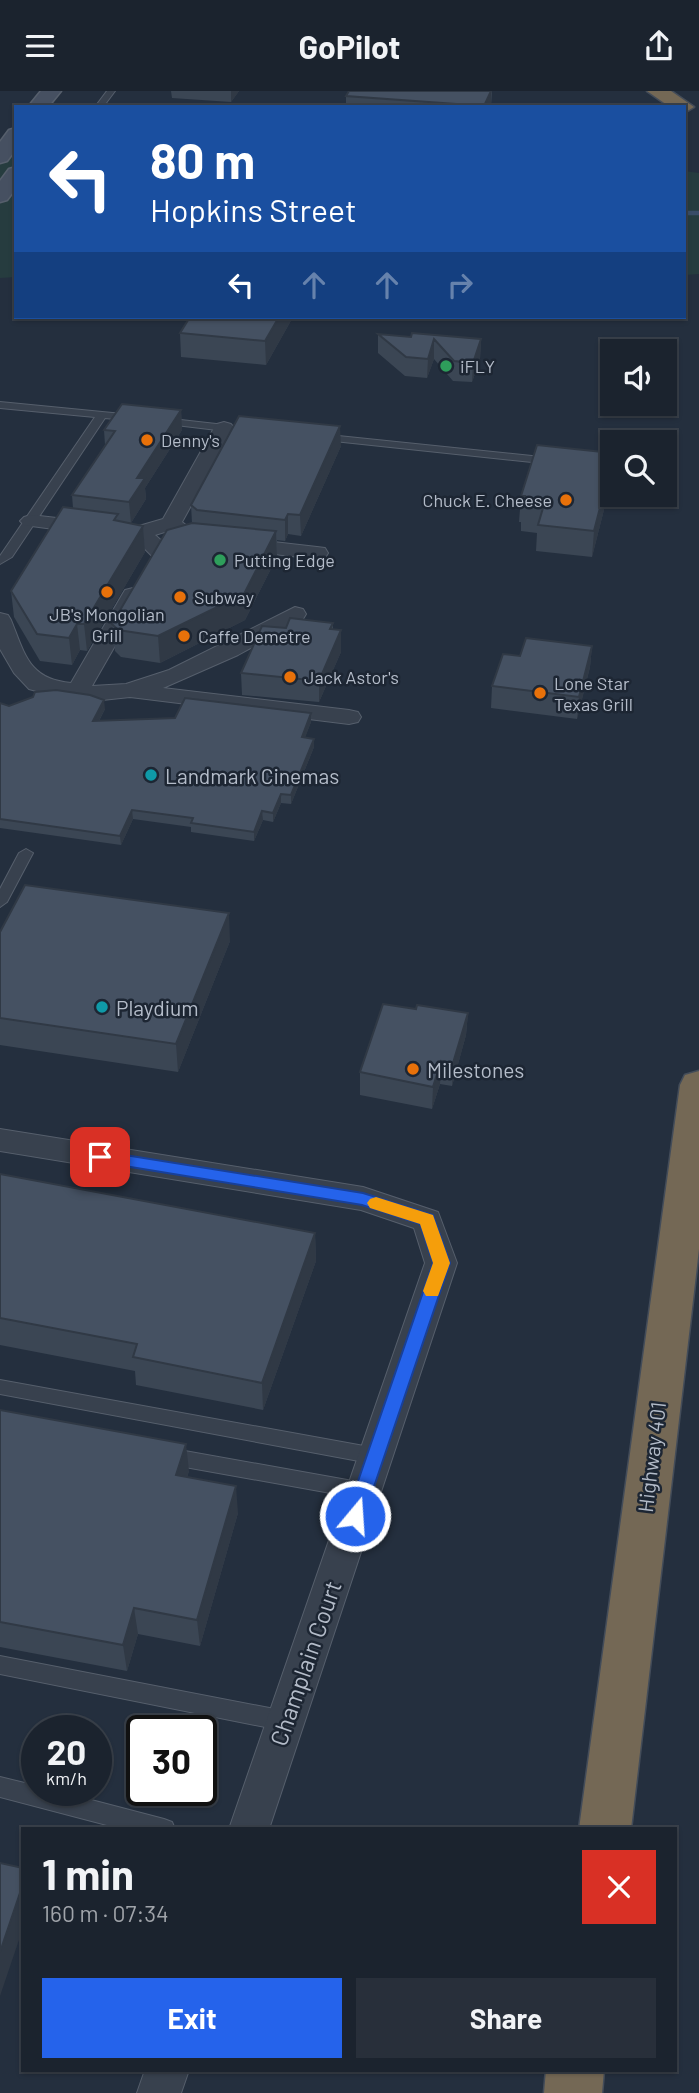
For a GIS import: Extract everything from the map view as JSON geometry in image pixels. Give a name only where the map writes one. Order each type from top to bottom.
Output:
[{"type":"highway","points":[[657,91],[681,105]]},
{"type":"highway","name":"Highway 401","points":[[605,1827],[699,1085]]},
{"type":"highway","points":[[573,2093],[575,2072]]},
{"type":"main road","points":[[44,105],[61,99]]},
{"type":"main road","points":[[0,157],[14,137]]},
{"type":"main road","points":[[0,196],[14,176]]},
{"type":"street","points":[[31,521],[140,533],[171,523],[224,428]]},
{"type":"street","points":[[171,523],[191,539]]},
{"type":"street","points":[[140,533],[159,550]]},
{"type":"street","points":[[78,691],[159,550],[191,539],[317,553]]},
{"type":"street","points":[[0,677],[34,681],[50,688],[106,695],[129,691],[174,675],[260,635],[295,614]]},
{"type":"street","points":[[0,620],[12,651],[34,681]]},
{"type":"street","points":[[129,691],[349,717]]},
{"type":"street","name":"Champlain Court","points":[[0,1140],[363,1199],[427,1220],[441,1263],[250,1827]]},
{"type":"street","points":[[159,2093],[166,2072]]},
{"type":"lane","points":[[0,405],[246,430]]},
{"type":"lane","points":[[0,561],[8,555],[102,415]]},
{"type":"lane","points":[[302,436],[568,463]]},
{"type":"lane","points":[[0,902],[26,853]]},
{"type":"lane","points":[[0,1387],[376,1456]]},
{"type":"lane","points":[[148,1453],[364,1491]]},
{"type":"lane","points":[[0,1665],[285,1721]]},
{"type":"lane","points":[[0,1787],[156,1827]]},
{"type":"green space","points":[[14,148],[14,277],[0,278],[0,151]]},
{"type":"green space","points":[[686,171],[699,173],[699,274],[686,275]]},
{"type":"building","points":[[349,91],[491,91],[484,105],[346,96]]},
{"type":"building","points":[[189,319],[278,319],[265,341],[180,333]]},
{"type":"building","points":[[412,333],[481,339],[473,363],[454,361],[434,339],[428,359],[406,357],[378,334],[411,337]]},
{"type":"building","points":[[122,404],[181,410],[137,478],[145,478],[129,502],[72,495],[115,431],[104,430]]},
{"type":"building","points":[[239,416],[340,426],[300,515],[288,514],[285,520],[197,510],[191,505]]},
{"type":"building","name":"Chuck E. Cheese","points":[[537,445],[600,452],[600,507],[594,531],[538,525],[543,508],[522,505],[525,496],[521,496]]},
{"type":"building","points":[[63,507],[118,514],[114,520],[143,526],[84,624],[77,624],[69,638],[37,634],[11,591]]},
{"type":"building","points":[[192,523],[276,531],[244,594],[158,636],[118,630],[112,624],[167,530]]},
{"type":"building","points":[[290,618],[333,623],[330,629],[341,630],[319,681],[241,673],[262,626],[286,628]]},
{"type":"building","points":[[526,638],[592,646],[579,697],[492,686],[503,654],[520,656]]},
{"type":"building","name":"Landmark Cinemas","points":[[56,690],[104,700],[93,721],[175,718],[185,698],[311,713],[302,737],[314,739],[291,795],[281,794],[273,813],[262,811],[254,832],[191,823],[193,818],[132,810],[120,836],[0,819],[0,703],[9,706],[33,697],[35,692]]},
{"type":"building","name":"Playdium","points":[[25,885],[229,913],[176,1044],[0,1018],[0,932]]},
{"type":"building","points":[[383,1004],[416,1009],[417,1005],[468,1013],[453,1063],[441,1061],[433,1087],[360,1072]]},
{"type":"building","points":[[0,1174],[315,1233],[262,1383],[133,1357],[137,1344],[0,1318]]},
{"type":"building","points":[[0,1410],[186,1444],[176,1475],[236,1486],[197,1620],[134,1608],[123,1645],[0,1622]]},
{"type":"building","points":[[0,1863],[21,1868],[21,1890],[0,1952]]},
{"type":"waterway","points":[[686,213],[699,213]]},
{"type":"slow traffic","points":[[376,1203],[427,1220],[441,1263],[432,1291]]},
{"type":"place","name":"iFLY","points":[[446,366]]},
{"type":"place","name":"Denny's","points":[[147,440]]},
{"type":"place","name":"Chuck E. Cheese","points":[[566,500]]},
{"type":"place","name":"Putting Edge","points":[[220,560]]},
{"type":"place","name":"JB's Mongolian Grill","points":[[107,592]]},
{"type":"place","name":"Subway","points":[[180,597]]},
{"type":"place","name":"Caffe Demetre","points":[[184,636]]},
{"type":"place","name":"Jack Astor's","points":[[290,677]]},
{"type":"place","name":"Lone Star Texas Grill","points":[[540,693]]},
{"type":"place","name":"Landmark Cinemas","points":[[151,775]]},
{"type":"place","name":"Playdium","points":[[102,1007]]},
{"type":"place","name":"Milestones","points":[[413,1069]]},
{"type":"route","points":[[100,1157],[363,1199],[427,1220],[441,1263],[355,1516]]}]
